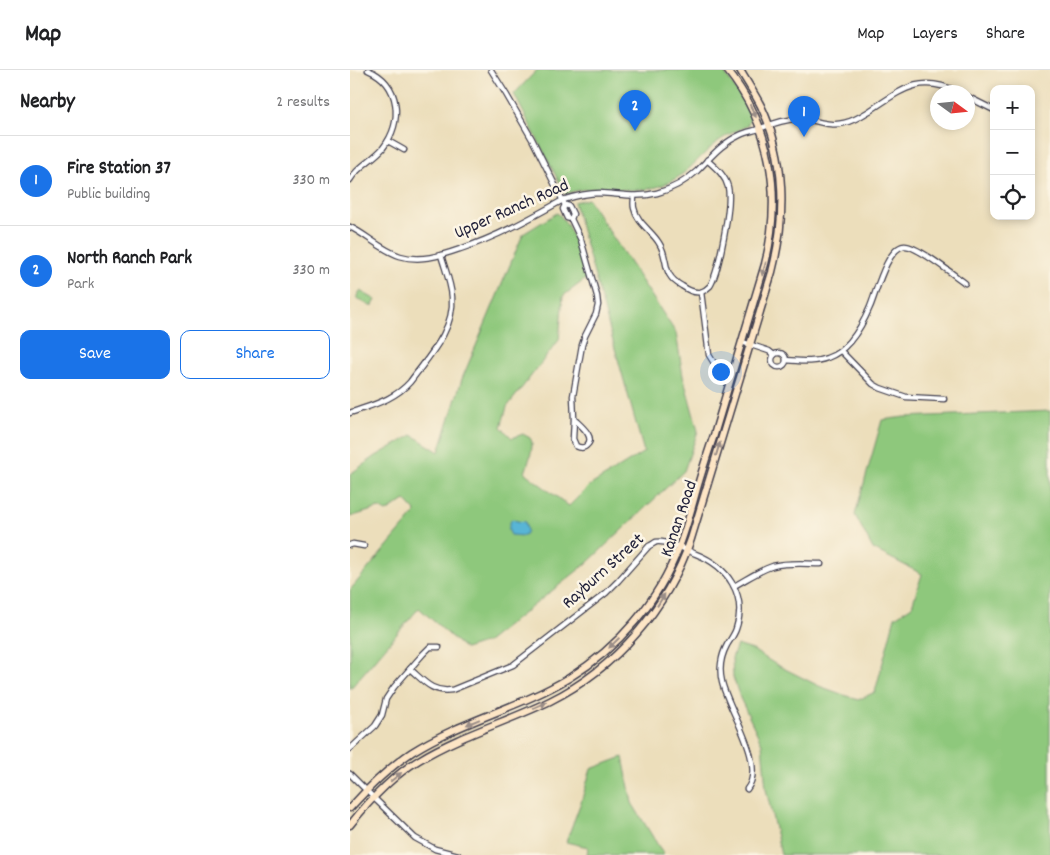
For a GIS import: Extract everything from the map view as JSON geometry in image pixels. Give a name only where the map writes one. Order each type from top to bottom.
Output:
[{"type":"main road","name":"Kanan Road","points":[[350,808],[380,777],[411,753],[433,740],[545,692],[591,663],[618,640],[642,613],[670,568],[679,547],[765,264],[773,216],[771,173],[760,128],[748,100],[727,70]]},
{"type":"main road","name":"Kanan Road","points":[[350,825],[387,784],[417,761],[456,741],[551,701],[575,687],[598,670],[625,646],[648,619],[671,584],[687,550],[778,251],[782,220],[782,196],[776,151],[769,125],[761,106],[740,70]]},
{"type":"street","points":[[350,180],[358,168],[378,154],[388,141],[395,124],[395,102],[391,90],[380,77],[368,70]]},
{"type":"street","points":[[491,70],[504,89],[564,203],[572,214],[571,219],[582,240],[597,296],[596,314],[582,345],[573,396],[573,439],[576,446],[580,448],[585,447],[589,444],[589,436],[574,419]]},
{"type":"street","name":"Upper Ranch Road","points":[[350,227],[388,251],[407,258],[419,259],[441,255],[498,235],[564,203],[574,196],[598,193],[634,196],[658,193],[690,177],[726,142],[760,128],[795,119],[806,119],[829,124],[846,123],[859,118],[901,90],[924,84],[930,85]]},
{"type":"street","points":[[975,100],[990,108]]},
{"type":"street","points":[[388,141],[404,150]]},
{"type":"street","points":[[634,196],[636,215],[664,252],[665,266],[673,281],[692,292],[706,290],[718,265],[729,198],[725,178],[707,160]]},
{"type":"street","points":[[786,360],[816,361],[827,359],[841,351],[857,331],[866,315],[880,277],[896,249],[910,246],[965,283]]},
{"type":"street","points":[[350,412],[384,400],[404,389],[444,334],[452,313],[452,295],[451,285],[441,255]]},
{"type":"street","points":[[700,292],[709,355],[714,363]]},
{"type":"street","points":[[742,342],[769,351],[774,355]]},
{"type":"street","points":[[841,351],[873,384],[880,388],[910,398],[944,399]]},
{"type":"street","points":[[774,355],[782,354],[786,357],[786,360]]},
{"type":"street","points":[[774,355],[772,361],[777,366],[783,365],[786,360]]},
{"type":"street","name":"Rayburn Street","points":[[410,669],[432,688],[444,691],[452,690],[504,669],[521,660],[606,593],[649,546],[656,542],[663,542],[679,547],[714,563],[729,577],[737,595],[740,611],[737,626],[723,654],[721,675],[724,690],[751,757],[753,772],[751,784],[747,789]]},
{"type":"street","points":[[350,545],[364,546]]},
{"type":"street","points":[[734,586],[773,566],[821,564]]},
{"type":"street","points":[[350,749],[375,726],[382,716],[390,692],[410,669],[430,647],[439,647]]},
{"type":"street","points":[[350,774],[415,838],[435,849],[458,855]]},
{"type":"green space","points":[[537,70],[723,70],[743,100],[751,117],[747,126],[722,139],[678,177],[663,185],[640,190],[592,188],[565,194],[514,94]]},
{"type":"green space","points":[[588,199],[676,333],[683,376],[698,431],[684,471],[586,564],[487,642],[465,649],[419,608],[350,689],[350,590],[416,512],[405,500],[386,512],[379,508],[350,517],[350,474],[412,435],[439,452],[462,379],[523,234],[557,213],[571,233],[587,278],[563,296],[559,340],[507,407],[501,427],[512,438],[523,434],[530,438],[532,450],[525,473],[569,506],[589,486],[644,452],[574,202]]},
{"type":"green space","points":[[360,291],[376,300],[372,307],[356,298]]},
{"type":"green space","points":[[1050,411],[1050,855],[781,855],[766,789],[762,744],[740,698],[733,677],[732,658],[737,645],[753,650],[775,664],[819,686],[858,700],[875,692],[895,617],[912,606],[922,574],[873,549],[855,515],[882,420],[904,417]]},
{"type":"green space","points":[[623,757],[632,803],[664,855],[587,855],[588,847],[566,842],[591,769]]},
{"type":"water","points":[[512,519],[525,522],[527,531],[524,536],[511,535],[509,527]]},
{"type":"place","name":"North Ranch Park","points":[[635,131]]},
{"type":"place","name":"Fire Station 37","points":[[804,137]]}]
